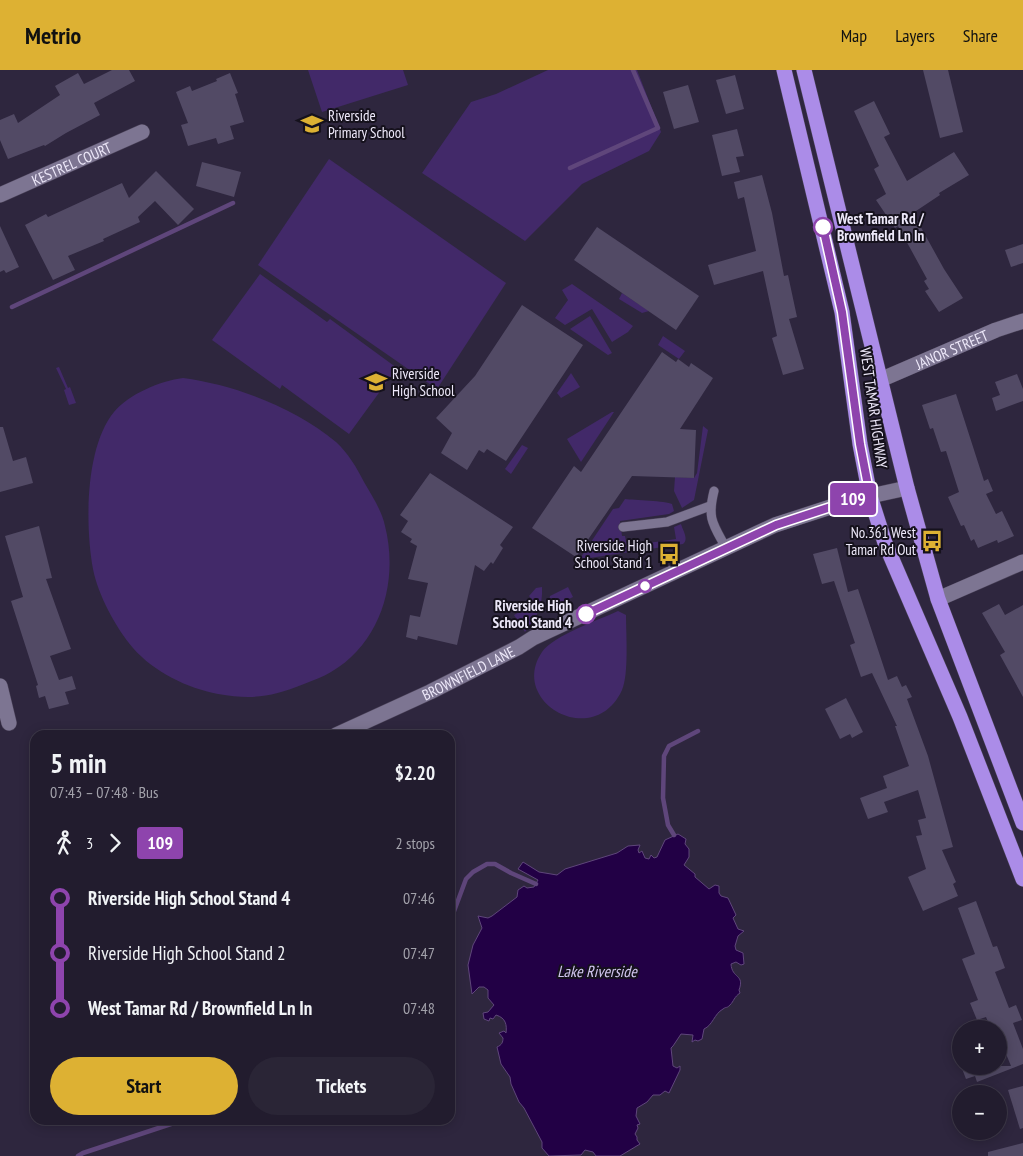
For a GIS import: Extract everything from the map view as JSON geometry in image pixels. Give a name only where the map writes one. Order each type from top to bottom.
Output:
[{"type":"highway","name":"WEST TAMAR HIGHWAY","points":[[784,70],[842,312],[860,444],[870,496],[885,543],[960,717],[1023,878]]},
{"type":"highway","name":"WEST TAMAR HIGHWAY","points":[[804,70],[907,488],[938,599],[1023,824]]},
{"type":"street","name":"KESTREL COURT","points":[[0,195],[142,132]]},
{"type":"street","name":"JANOR STREET","points":[[880,380],[1023,320]]},
{"type":"street","name":"BROWNFIELD LANE","points":[[347,730],[430,692],[520,647],[533,638],[776,525],[852,500],[907,488]]},
{"type":"street","points":[[938,599],[1023,562]]},
{"type":"street","points":[[0,686],[9,723]]},
{"type":"lane","points":[[714,491],[710,506],[711,520],[726,548]]},
{"type":"lane","points":[[623,527],[667,522],[710,506]]},
{"type":"shaded area","points":[[308,70],[403,70],[408,85],[322,112]]},
{"type":"shaded area","points":[[548,70],[637,70],[661,132],[649,151],[582,184],[525,241],[422,173],[471,102],[496,94]]},
{"type":"shaded area","points":[[329,159],[506,283],[437,389],[258,265]]},
{"type":"shaded area","points":[[260,274],[327,322],[330,319],[397,368],[349,434],[282,385],[280,389],[212,340]]},
{"type":"shaded area","points":[[572,284],[633,326],[628,332],[612,342],[592,309],[565,325],[555,318],[568,300],[562,290]]},
{"type":"shaded area","points":[[622,293],[649,311],[642,313],[619,299]]},
{"type":"shaded area","points":[[590,316],[612,353],[608,355],[570,329]]},
{"type":"shaded area","points":[[663,336],[685,351],[679,359],[658,345]]},
{"type":"shaded area","points":[[59,367],[76,403],[69,405],[64,390],[66,389],[56,368]]},
{"type":"shaded area","points":[[571,373],[580,387],[561,398],[557,393]]},
{"type":"shaded area","points":[[183,378],[203,381],[244,392],[284,409],[320,430],[336,442],[348,456],[379,509],[384,520],[389,547],[390,568],[382,609],[374,628],[362,645],[348,660],[325,675],[292,688],[252,697],[230,696],[195,688],[161,672],[141,657],[120,631],[108,611],[95,579],[90,551],[88,510],[97,445],[104,427],[120,405],[136,394],[155,385]]},
{"type":"shaded area","points":[[614,412],[581,462],[567,439]]},
{"type":"shaded area","points":[[703,426],[708,430],[694,500],[682,508],[674,491],[675,477],[694,478],[697,473]]},
{"type":"shaded area","points":[[522,445],[528,448],[511,474],[505,469]]},
{"type":"shaded area","points":[[625,499],[669,503],[672,504],[674,511],[669,514],[620,521],[622,536],[625,536],[627,546],[676,539],[674,527],[681,524],[686,537],[685,542],[683,544],[583,559],[581,557],[613,509],[619,508]]},
{"type":"shaded area","points":[[542,587],[538,611],[525,632],[514,615],[535,603],[529,596],[536,588]]},
{"type":"shaded area","points":[[568,587],[573,597],[551,608],[548,606],[550,596]]},
{"type":"shaded area","points":[[618,611],[626,615],[626,674],[622,690],[609,708],[593,717],[575,718],[559,713],[545,702],[536,688],[535,670],[542,652],[566,634]]},
{"type":"water","name":"Lake Riverside","points":[[678,834],[686,839],[685,844],[689,849],[689,857],[684,865],[709,889],[715,885],[719,886],[719,893],[721,896],[728,898],[736,915],[733,918],[738,929],[744,931],[738,936],[735,946],[736,950],[743,953],[744,964],[741,965],[736,962],[731,964],[740,981],[740,993],[704,1029],[702,1039],[692,1042],[693,1035],[681,1034],[671,1048],[673,1066],[677,1068],[680,1066],[680,1070],[669,1093],[665,1091],[660,1095],[653,1095],[647,1102],[637,1108],[636,1116],[640,1124],[637,1125],[638,1128],[635,1134],[640,1144],[620,1156],[596,1156],[593,1152],[585,1150],[581,1155],[549,1156],[542,1148],[542,1142],[519,1102],[510,1077],[501,1064],[497,1047],[503,1041],[499,1033],[504,1031],[506,1033],[505,1022],[496,1015],[493,1019],[490,1018],[489,1021],[484,1019],[483,1013],[488,1012],[494,1005],[488,998],[488,990],[484,987],[479,987],[472,994],[468,965],[473,945],[482,928],[478,916],[488,918],[492,916],[517,897],[518,890],[524,886],[527,888],[534,887],[538,880],[518,869],[523,862],[539,872],[557,875],[565,869],[617,853],[628,846],[640,845],[639,853],[642,851],[645,858],[649,859],[651,855],[654,858],[657,857],[665,840]]},
{"type":"building","points":[[112,70],[129,70],[135,81],[94,103],[100,115],[45,146],[8,159],[0,140],[0,120],[14,114],[18,123],[60,95],[55,86],[78,73],[84,84]]},
{"type":"building","points":[[923,70],[948,70],[963,132],[940,138]]},
{"type":"building","points":[[230,73],[238,93],[235,94],[244,122],[230,126],[234,139],[218,144],[216,138],[188,146],[181,125],[188,123],[176,92],[190,86],[192,91],[217,81],[216,79]]},
{"type":"building","points":[[735,75],[744,109],[726,114],[716,80]]},
{"type":"building","points":[[688,85],[699,122],[674,129],[663,92]]},
{"type":"building","points":[[874,101],[890,134],[884,137],[907,181],[954,152],[969,175],[939,193],[940,195],[913,213],[944,269],[963,298],[939,312],[925,291],[929,289],[924,281],[927,279],[898,226],[895,228],[876,200],[886,194],[874,169],[879,166],[854,111]]},
{"type":"building","points":[[737,129],[744,156],[736,157],[740,172],[722,176],[712,135]]},
{"type":"building","points":[[202,162],[241,172],[234,197],[196,186]]},
{"type":"building","points":[[156,171],[194,209],[178,225],[155,201],[138,217],[140,222],[103,239],[104,241],[68,256],[75,270],[53,280],[25,225],[46,214],[48,217],[122,183],[129,198]]},
{"type":"building","points":[[762,175],[772,213],[784,276],[788,275],[797,317],[789,319],[804,369],[783,375],[772,338],[777,336],[763,271],[714,285],[708,265],[756,251],[744,197],[738,199],[734,182]]},
{"type":"building","points":[[0,226],[19,267],[6,273],[4,270],[0,272]]},
{"type":"building","points":[[597,227],[699,296],[676,330],[574,260]]},
{"type":"building","points":[[1023,244],[1023,263],[1011,267],[1005,250]]},
{"type":"building","points":[[522,305],[583,345],[506,461],[487,449],[484,453],[479,450],[467,470],[441,453],[452,433],[436,418],[475,376]]},
{"type":"building","points":[[662,352],[676,362],[678,359],[689,367],[691,363],[713,378],[680,429],[696,430],[694,478],[632,476],[576,557],[532,528],[574,466],[581,472]]},
{"type":"building","points":[[1017,374],[1023,389],[1023,401],[996,411],[992,398],[1000,395],[995,382]]},
{"type":"building","points":[[956,394],[984,481],[988,479],[993,491],[986,494],[996,514],[1002,511],[1014,536],[998,543],[997,540],[978,548],[974,539],[971,541],[964,525],[961,526],[948,497],[959,492],[946,451],[941,452],[933,428],[930,429],[922,405]]},
{"type":"building","points":[[0,427],[3,427],[13,461],[26,457],[33,483],[0,492]]},
{"type":"building","points":[[430,473],[513,527],[500,545],[503,548],[493,564],[491,562],[484,571],[475,565],[457,645],[418,636],[417,640],[406,637],[410,615],[420,617],[428,583],[408,579],[417,546],[410,542],[412,539],[401,532],[408,521],[400,515]]},
{"type":"building","points":[[39,526],[52,578],[46,579],[71,649],[50,656],[59,680],[72,676],[76,689],[65,692],[69,704],[49,709],[45,696],[39,698],[36,686],[38,685],[11,601],[23,597],[5,536]]},
{"type":"building","points":[[837,548],[848,592],[858,589],[888,680],[897,676],[902,687],[906,685],[912,697],[907,699],[928,756],[953,847],[942,850],[956,882],[953,884],[958,896],[923,911],[908,877],[926,869],[916,836],[922,835],[918,820],[926,818],[918,790],[884,802],[888,812],[868,819],[860,798],[887,788],[883,776],[909,766],[895,726],[897,726],[872,673],[861,677],[850,645],[855,643],[834,581],[822,584],[813,554]]},
{"type":"building","points":[[999,604],[1005,615],[1023,605],[1023,697],[1000,655],[1005,652],[982,613]]},
{"type":"building","points":[[846,698],[863,732],[852,738],[850,734],[840,739],[825,709]]},
{"type":"building","points":[[976,901],[993,947],[997,946],[1005,968],[995,972],[1009,1008],[1016,1005],[1022,1020],[1013,1023],[1023,1049],[1023,1064],[1007,1070],[1007,1066],[1011,1066],[1007,1056],[1007,1020],[987,1020],[986,1017],[977,1020],[970,1003],[978,1000],[962,959],[975,954],[958,908]]},
{"type":"building","points":[[964,1075],[995,1075],[977,1082],[975,1076],[966,1079]]},
{"type":"building","points":[[1023,1086],[1023,1128],[1020,1129],[1008,1090]]},
{"type":"building","points":[[1023,1143],[1023,1156],[988,1156],[988,1152]]},
{"type":"waterway","points":[[570,168],[658,128],[633,70]]},
{"type":"waterway","points":[[12,307],[233,203]]},
{"type":"waterway","points":[[674,835],[668,825],[663,798],[664,756],[669,746],[698,731]]},
{"type":"waterway","points":[[455,909],[466,879],[473,872],[487,864],[495,864],[536,884]]},
{"type":"waterway","points":[[78,1156],[168,1125]]},
{"type":"bus line","name":"109","points":[[586,614],[776,525],[870,496],[860,444],[842,312],[823,227]]},
{"type":"place","name":"Riverside Primary School","points":[[312,124]]},
{"type":"place","name":"West Tamar Rd / Brownfield Ln In","points":[[823,227]]},
{"type":"place","name":"Riverside High School","points":[[376,382]]},
{"type":"place","name":"No.361 West Tamar Rd Out","points":[[932,541]]},
{"type":"place","name":"Riverside High School Stand 1","points":[[669,554]]},
{"type":"place","name":"Riverside High School Stand 4","points":[[586,614]]}]
